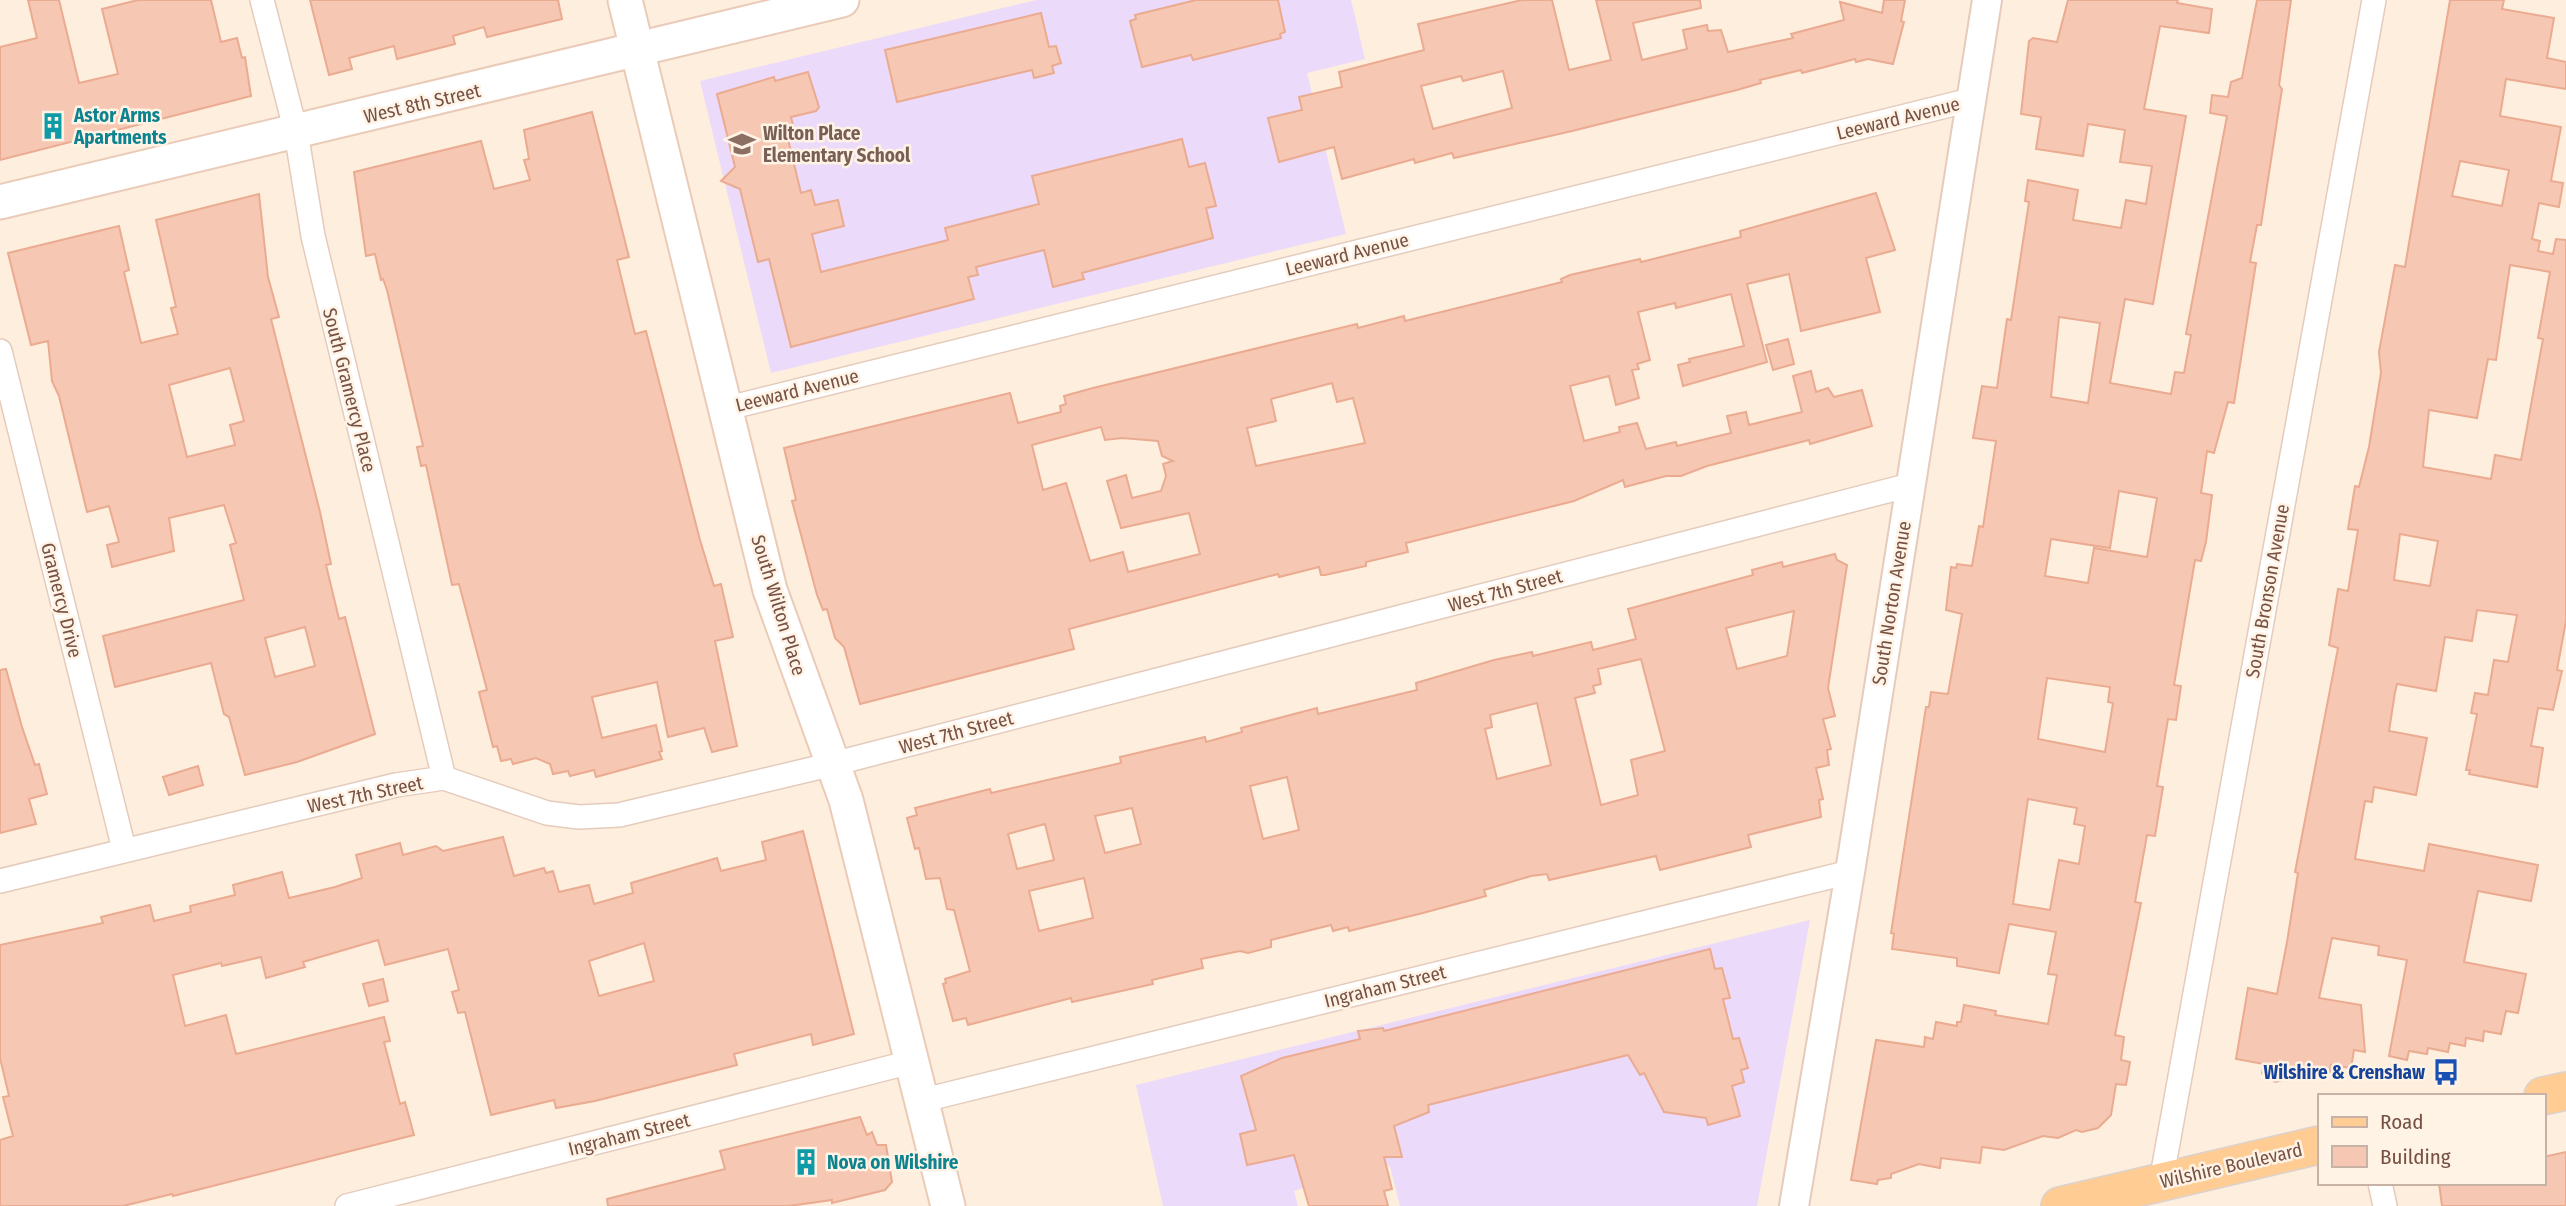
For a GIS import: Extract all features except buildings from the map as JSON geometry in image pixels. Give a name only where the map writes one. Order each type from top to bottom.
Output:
[{"type":"main road","name":"South Wilton Place","points":[[625,0],[775,608],[846,800],[948,1206]]},
{"type":"main road","name":"West 8th Street","points":[[0,202],[842,0]]},
{"type":"main road","points":[[2545,1096],[2566,1091]]},
{"type":"main road","name":"Wilshire Boulevard","points":[[2060,1206],[2122,1199],[2161,1182],[2318,1145]]},
{"type":"street","name":"South Gramercy Place","points":[[262,0],[296,132],[313,236],[444,778]]},
{"type":"street","name":"South Norton Avenue","points":[[1794,1206],[1850,872],[1987,0]]},
{"type":"street","name":"South Bronson Avenue","points":[[2161,1182],[2374,0]]},
{"type":"street","name":"Leeward Avenue","points":[[724,409],[1970,100]]},
{"type":"street","name":"Gramercy Drive","points":[[0,351],[124,849]]},
{"type":"street","name":"West 7th Street","points":[[0,881],[396,785],[444,778],[547,813],[579,817],[619,815],[832,764],[1910,485]]},
{"type":"street","name":"Ingraham Street","points":[[920,1101],[1850,872]]},
{"type":"street","name":"Ingraham Street","points":[[347,1206],[911,1062]]},
{"type":"street","points":[[2380,1185],[2385,1206]]},
{"type":"shaded area","points":[[1036,0],[1351,0],[1365,59],[1307,73],[1346,234],[771,373],[700,81]]},
{"type":"shaded area","points":[[1810,920],[1757,1206],[1400,1206],[1390,1166],[1370,1168],[1294,1191],[1298,1206],[1163,1206],[1136,1085]]},
{"type":"place","name":"Astor Arms Apartments","points":[[53,126]]},
{"type":"place","name":"Wilton Place Elementary School","points":[[742,144]]},
{"type":"place","name":"Wilshire & Crenshaw","points":[[2446,1072]]},
{"type":"place","name":"Nova on Wilshire","points":[[806,1162]]}]
